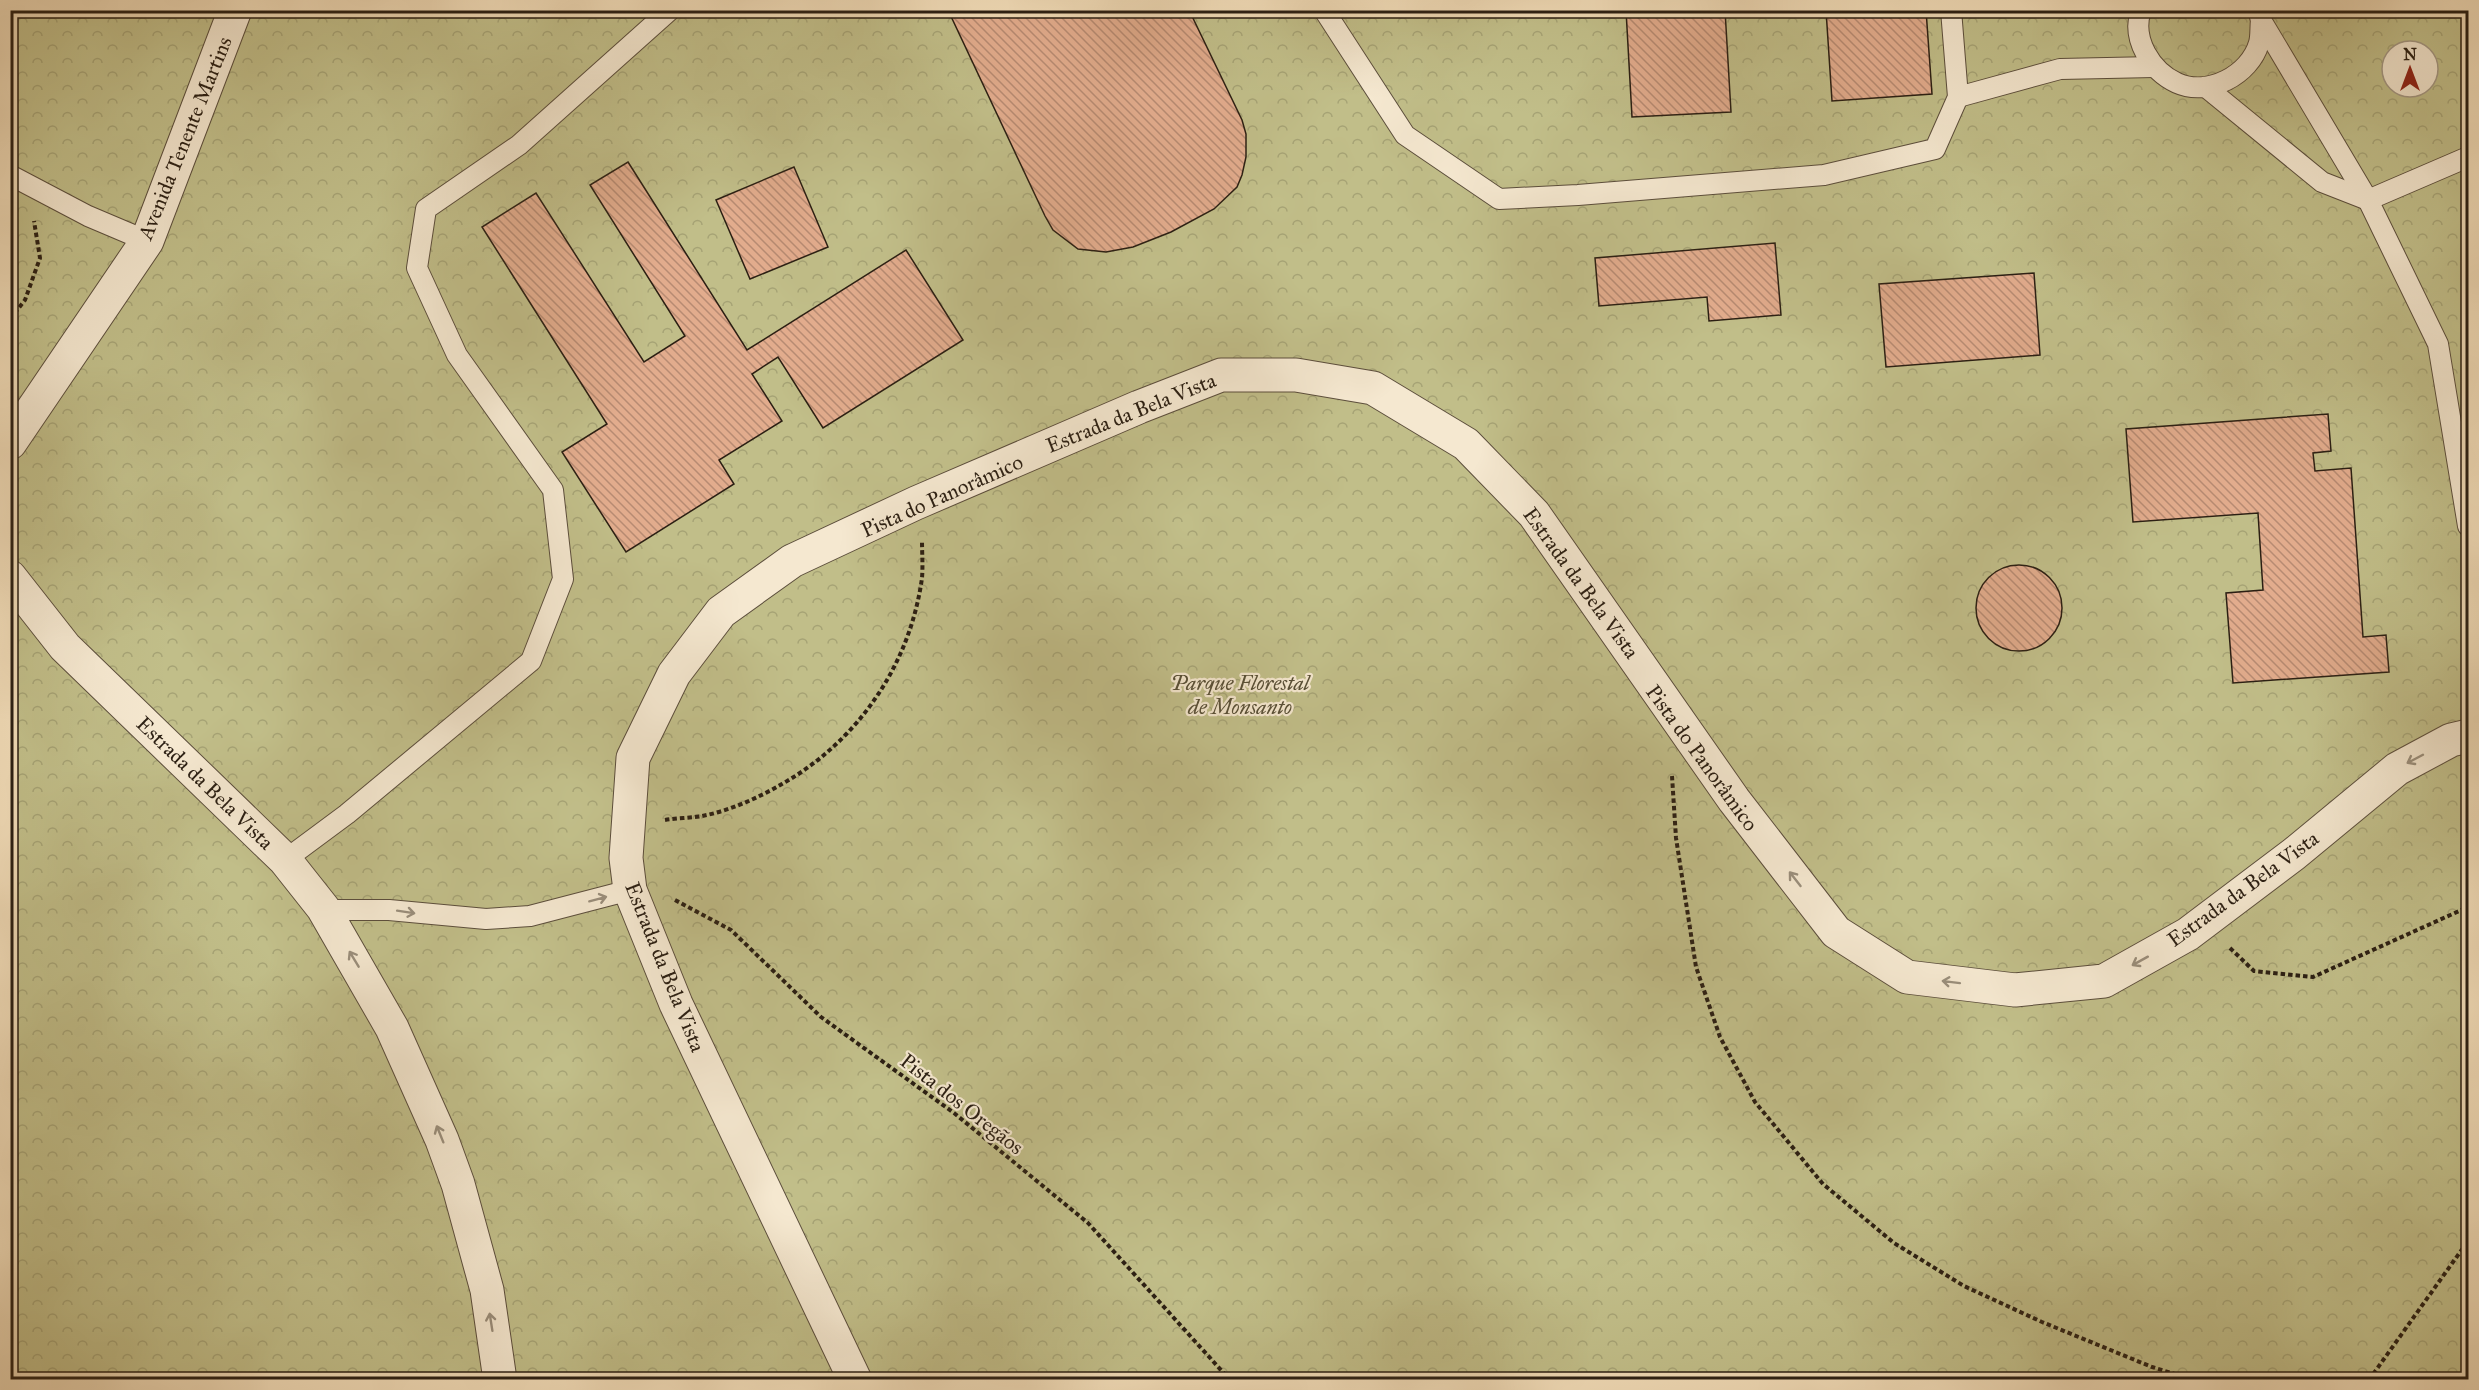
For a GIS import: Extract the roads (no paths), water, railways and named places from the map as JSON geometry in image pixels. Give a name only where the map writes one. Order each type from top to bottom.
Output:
[{"type":"street","name":"Avenida Tenente Martins","points":[[10,443],[147,241],[235,10]]},
{"type":"street","name":"Estrada da Bela Vista","points":[[855,1380],[676,1004],[630,890],[626,858],[633,758],[674,674],[721,612],[792,561],[916,503],[1139,407],[1221,375],[1296,375],[1373,388],[1466,444],[1534,514],[1734,800],[1836,932],[1906,977],[2015,990],[2104,981],[2188,934],[2294,854],[2397,769],[2451,740],[2469,736]]},
{"type":"street","name":"Estrada da Bela Vista","points":[[10,577],[65,647],[285,860],[314,910],[392,1028],[459,1184],[487,1290],[500,1380]]},
{"type":"lane","points":[[285,860],[356,806],[531,661],[563,579],[553,490],[458,355],[417,268],[426,208],[519,146],[670,10]]},
{"type":"lane","points":[[1324,10],[1405,135],[1500,199],[1824,175],[1935,149],[1958,97],[1951,10]]},
{"type":"lane","points":[[2141,10],[2139,34],[2144,51],[2154,67],[2178,84],[2207,87],[2229,80],[2248,65],[2259,44],[2260,15]]},
{"type":"lane","points":[[2260,15],[2368,200],[2438,344],[2469,526]]},
{"type":"lane","points":[[1958,97],[2060,69],[2154,67]]},
{"type":"lane","points":[[2207,87],[2322,182],[2368,200],[2469,157]]},
{"type":"lane","points":[[16,178],[88,216],[147,241]]},
{"type":"lane","points":[[314,910],[389,910],[486,919],[530,916],[630,890]]},
{"type":"park label","name":"Parque Florestal de Monsanto","points":[[1240,695]]}]
